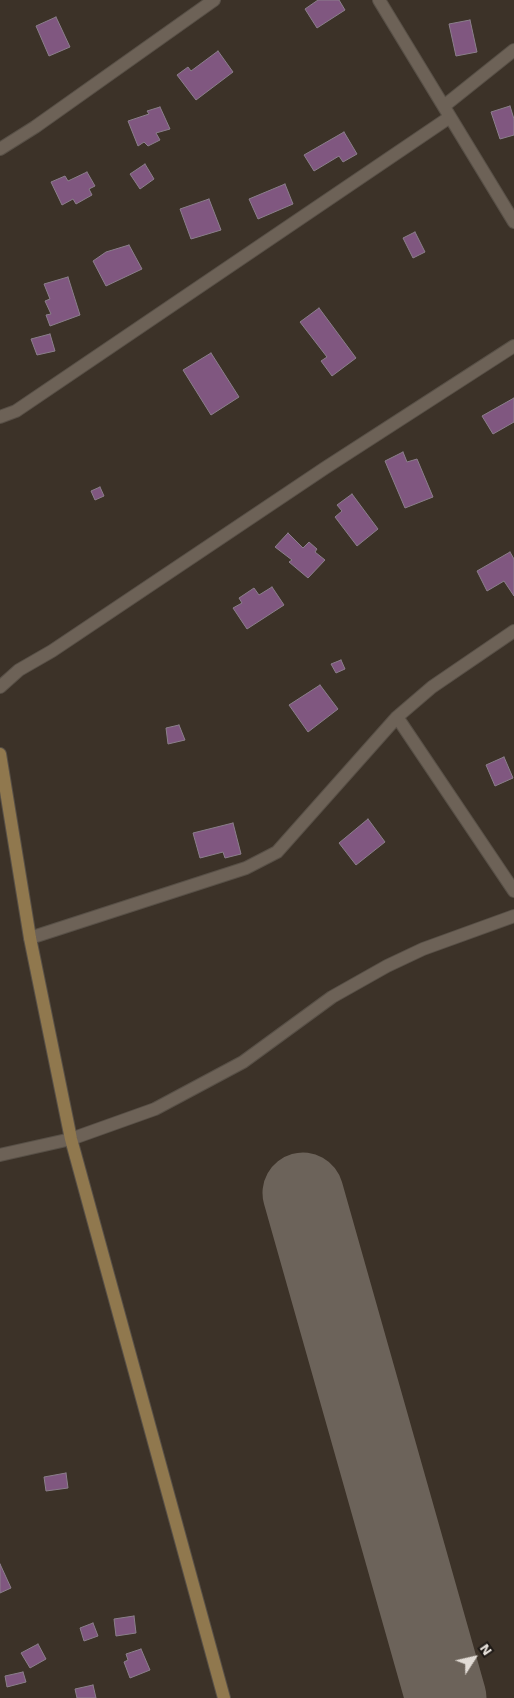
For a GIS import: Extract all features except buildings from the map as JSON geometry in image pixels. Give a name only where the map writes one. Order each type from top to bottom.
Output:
[{"type":"main road","points":[[0,754],[30,938],[71,1139],[224,1698]]},
{"type":"street","points":[[0,149],[35,127],[214,0]]},
{"type":"street","points":[[379,0],[514,222]]},
{"type":"street","points":[[0,417],[16,412],[447,112],[514,50]]},
{"type":"street","points":[[0,687],[19,670],[52,651],[325,468],[514,346]]},
{"type":"street","points":[[30,938],[246,868],[277,852],[397,717],[432,687],[514,631]]},
{"type":"street","points":[[397,717],[514,891]]},
{"type":"street","points":[[0,1155],[71,1139],[155,1109],[243,1062],[332,997],[387,966],[423,950],[514,916]]},
{"type":"runway","points":[[303,1193],[446,1698]]}]
